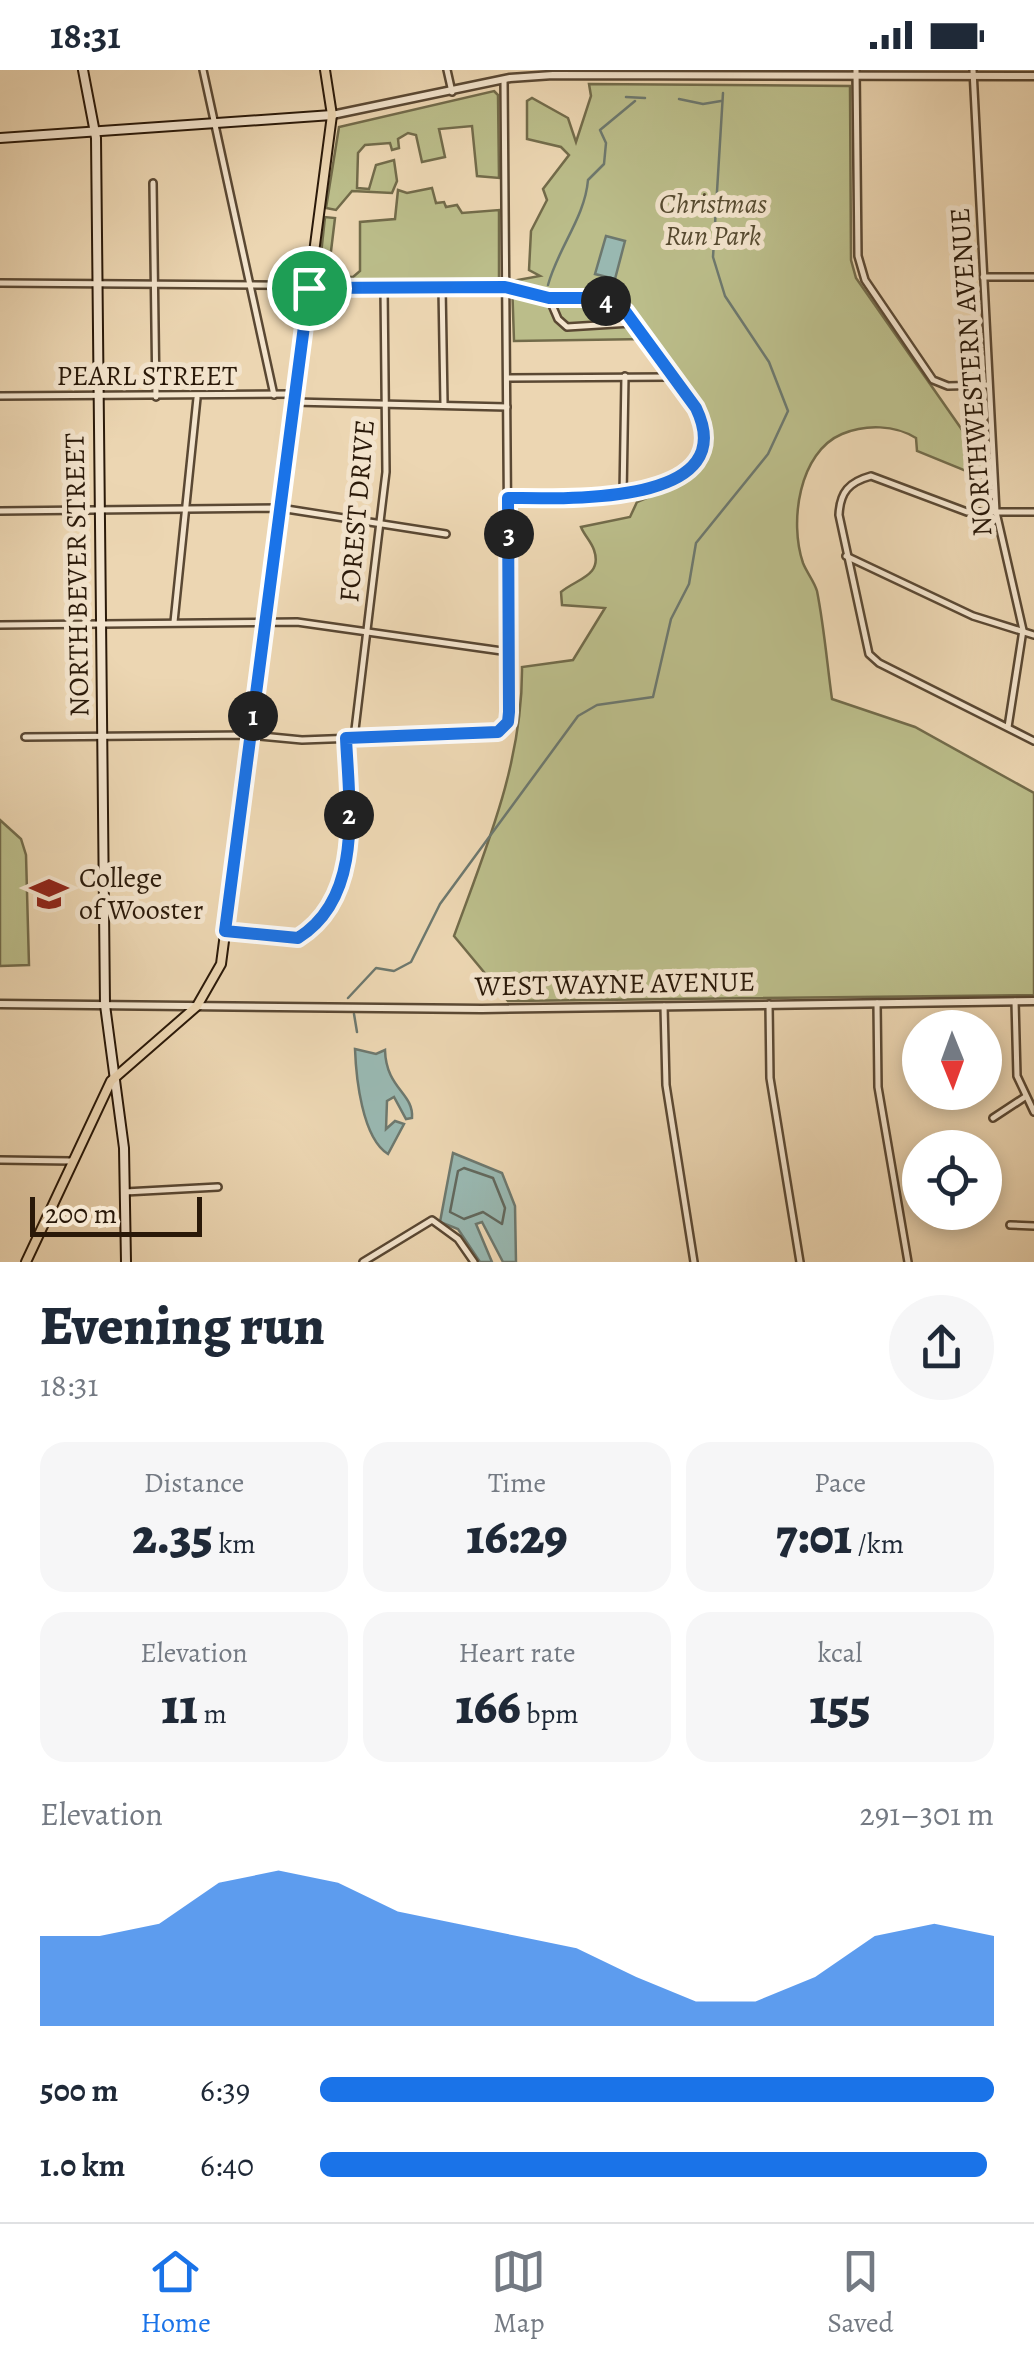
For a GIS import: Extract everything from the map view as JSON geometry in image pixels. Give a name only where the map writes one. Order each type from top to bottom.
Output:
[{"type":"main road","name":"NORTH BEVER STREET","points":[[84,70],[96,131],[105,1005],[111,1081],[122,1128],[126,1262]]},
{"type":"main road","points":[[26,1262],[111,1081],[197,1006],[212,987],[222,964],[332,114],[325,70]]},
{"type":"main road","points":[[0,138],[215,127],[332,114]]},
{"type":"street","points":[[203,70],[274,395]]},
{"type":"street","points":[[447,70],[452,92]]},
{"type":"street","points":[[26,737],[354,738],[498,732],[508,722],[504,70]]},
{"type":"street","points":[[332,114],[504,80],[600,73],[1034,76]]},
{"type":"street","name":"NORTHWESTERN AVENUE","points":[[973,73],[996,512],[1023,630],[1008,727]]},
{"type":"street","points":[[856,74],[858,256],[864,280],[933,380],[948,386],[988,385]]},
{"type":"street","points":[[154,182],[156,398]]},
{"type":"street","points":[[983,277],[1034,277]]},
{"type":"street","points":[[0,284],[505,287],[549,298],[603,300],[625,311],[702,421],[703,444],[680,475],[657,488],[623,496],[508,498]]},
{"type":"street","name":"FOREST DRIVE","points":[[354,738],[382,523],[384,287]]},
{"type":"street","points":[[442,287],[444,405]]},
{"type":"street","points":[[549,298],[567,327],[631,324]]},
{"type":"street","points":[[653,376],[661,361]]},
{"type":"street","points":[[623,496],[625,376]]},
{"type":"street","points":[[506,378],[673,376]]},
{"type":"street","name":"PEARL STREET","points":[[0,396],[274,395],[386,405],[508,407]]},
{"type":"street","points":[[174,622],[197,398]]},
{"type":"street","points":[[1034,512],[950,508],[884,479],[866,478],[850,485],[840,502],[846,556],[869,654],[878,663],[1034,740]]},
{"type":"street","points":[[0,512],[280,508],[446,534]]},
{"type":"street","points":[[846,556],[973,616],[1034,636]]},
{"type":"street","points":[[0,625],[264,622],[367,631],[508,652]]},
{"type":"street","points":[[225,931],[298,938],[322,918],[349,849],[346,738]]},
{"type":"street","name":"WEST WAYNE AVENUE","points":[[0,1004],[664,1006],[1034,1001]]},
{"type":"street","points":[[1015,1002],[1015,1065],[1034,1112]]},
{"type":"street","points":[[876,1003],[878,1086],[908,1262]]},
{"type":"street","points":[[769,1004],[770,1078],[800,1262]]},
{"type":"street","points":[[664,1006],[666,1085],[694,1262]]},
{"type":"street","points":[[993,1118],[1025,1097]]},
{"type":"street","points":[[0,1160],[71,1161]]},
{"type":"street","points":[[125,1192],[218,1187]]},
{"type":"street","points":[[363,1262],[432,1220],[458,1239],[474,1262]]},
{"type":"street","points":[[1010,1226],[1034,1226]]},
{"type":"green space","name":"Christmas Run Park","points":[[589,84],[850,86],[851,260],[856,278],[988,467],[988,480],[917,451],[916,438],[899,430],[870,427],[842,434],[827,443],[807,472],[798,509],[799,546],[817,591],[832,699],[915,727],[1034,793],[1034,995],[508,1001],[454,936],[509,771],[521,702],[522,667],[573,660],[605,608],[562,605],[561,592],[595,566],[594,550],[581,527],[630,517],[637,502],[684,482],[709,433],[647,339],[514,341],[512,281],[540,276],[529,270],[531,231],[547,200],[543,189],[569,155],[561,147],[527,139],[527,101],[532,98],[568,118],[576,142],[591,96]]},
{"type":"green space","points":[[494,91],[498,95],[499,178],[477,176],[472,126],[439,129],[445,157],[422,162],[416,135],[408,133],[398,139],[399,148],[392,150],[390,143],[365,145],[358,153],[357,188],[369,189],[376,165],[394,160],[397,181],[392,193],[352,191],[336,210],[326,208],[339,127]]},
{"type":"green space","points":[[432,188],[436,203],[444,202],[446,207],[457,205],[462,213],[499,210],[499,281],[318,282],[325,217],[335,218],[328,276],[353,277],[360,271],[360,222],[395,219],[398,190],[407,193]]},
{"type":"green space","points":[[0,820],[21,839],[26,855],[29,965],[0,966]]},
{"type":"water","points":[[606,236],[625,241],[615,279],[595,274]]},
{"type":"water","points":[[355,1049],[376,1054],[385,1050],[390,1074],[409,1102],[412,1118],[406,1119],[394,1097],[387,1101],[386,1129],[395,1121],[404,1124],[388,1154],[379,1146],[366,1121]]},
{"type":"water","points":[[453,1153],[502,1173],[515,1206],[516,1262],[503,1262],[482,1222],[476,1224],[492,1262],[480,1262],[458,1229],[440,1222]]},
{"type":"waterway","points":[[348,998],[376,968],[394,971],[411,962],[440,904],[578,716],[597,705],[653,697],[671,619],[689,584],[696,543],[768,454],[788,411],[769,362],[725,296],[713,257],[723,93]]},
{"type":"waterway","points":[[626,97],[645,98]]},
{"type":"waterway","points":[[679,99],[703,104],[721,101]]},
{"type":"waterway","points":[[548,285],[582,207],[588,180],[604,164],[606,143],[600,130],[635,101]]},
{"type":"waterway","points":[[354,1014],[357,1032]]},
{"type":"place","name":"College of Wooster","points":[[49,894]]},
{"type":"route","points":[[505,287],[534,291],[549,298],[603,300],[625,311],[696,408],[704,432],[698,454],[680,475],[640,494],[508,498],[509,694],[505,728],[498,732],[442,736],[346,738],[350,833],[345,864],[322,918],[298,938],[283,940],[225,931],[309,288],[505,287]]}]
